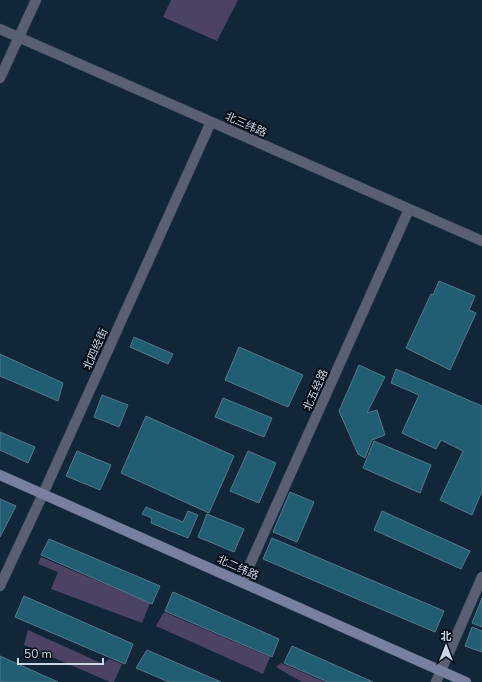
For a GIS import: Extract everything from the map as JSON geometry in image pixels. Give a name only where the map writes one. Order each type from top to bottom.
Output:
[{"type":"street","points":[[0,78],[36,0]]},
{"type":"street","name":"北三纬路","points":[[0,29],[482,241]]},
{"type":"street","name":"北四经街","points":[[0,586],[212,122]]},
{"type":"street","name":"北五经路","points":[[242,582],[409,209]]},
{"type":"street","name":"北二纬路","points":[[0,475],[466,682]]},
{"type":"street","points":[[436,682],[482,577]]},
{"type":"shaded area","points":[[171,0],[238,0],[217,41],[163,17]]},
{"type":"shaded area","points":[[41,557],[150,603],[142,623],[51,589],[58,572],[38,564]]},
{"type":"shaded area","points":[[164,612],[270,657],[263,674],[156,626]]},
{"type":"shaded area","points":[[28,630],[103,664],[109,659],[122,664],[114,682],[110,682],[24,645]]},
{"type":"shaded area","points":[[281,663],[325,682],[302,682],[276,667]]},
{"type":"building","points":[[439,281],[475,296],[469,310],[476,313],[450,370],[406,348],[431,294],[433,295]]},
{"type":"building","points":[[134,337],[173,354],[168,364],[130,347]]},
{"type":"building","points":[[239,347],[303,375],[288,407],[225,380]]},
{"type":"building","points":[[0,354],[63,383],[58,401],[0,376]]},
{"type":"building","points":[[359,365],[385,377],[367,413],[377,410],[385,435],[372,440],[365,458],[358,454],[339,411]]},
{"type":"building","points":[[396,369],[482,406],[482,491],[472,515],[440,500],[463,451],[441,440],[436,449],[402,433],[419,395],[391,383]]},
{"type":"building","points":[[102,395],[128,405],[119,427],[94,417]]},
{"type":"building","points":[[223,398],[272,418],[264,437],[215,417]]},
{"type":"building","points":[[146,416],[234,456],[209,513],[121,473]]},
{"type":"building","points":[[0,432],[35,447],[28,463],[0,450]]},
{"type":"building","points":[[374,441],[431,465],[420,493],[363,468]]},
{"type":"building","points":[[77,451],[111,465],[100,490],[66,476]]},
{"type":"building","points":[[248,451],[276,463],[259,503],[230,491]]},
{"type":"building","points":[[290,492],[314,502],[297,542],[273,532]]},
{"type":"building","points":[[0,499],[16,506],[0,537]]},
{"type":"building","points":[[146,507],[183,522],[188,511],[198,515],[188,538],[151,523],[152,518],[142,514]]},
{"type":"building","points":[[382,511],[470,551],[461,569],[374,530]]},
{"type":"building","points":[[207,514],[244,529],[234,552],[198,537]]},
{"type":"building","points":[[272,538],[444,611],[435,632],[263,559]]},
{"type":"building","points":[[49,539],[160,586],[152,604],[41,555]]},
{"type":"building","points":[[173,592],[279,639],[272,657],[165,611]]},
{"type":"building","points":[[24,596],[133,644],[125,664],[15,617]]},
{"type":"building","points":[[482,598],[482,627],[472,623]]},
{"type":"building","points":[[472,627],[482,631],[482,652],[465,646]]},
{"type":"building","points":[[292,646],[373,682],[328,682],[284,663]]},
{"type":"building","points":[[147,650],[221,682],[169,682],[136,668]]},
{"type":"building","points":[[0,656],[58,682],[2,682],[0,681]]}]
